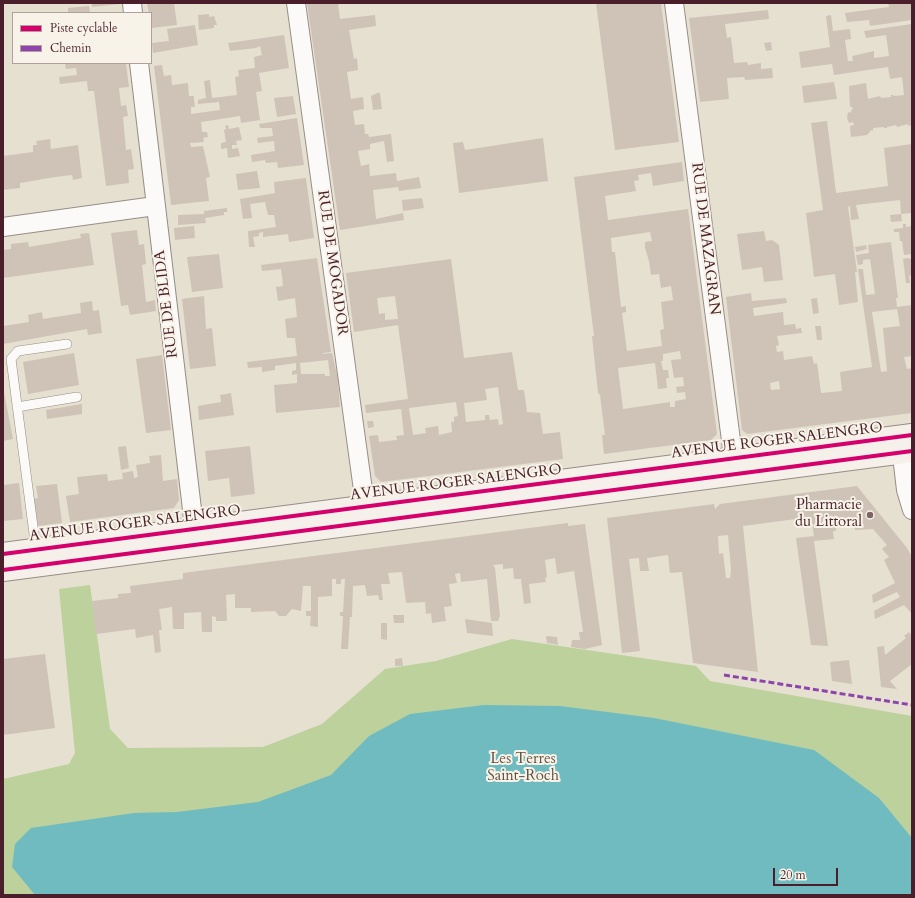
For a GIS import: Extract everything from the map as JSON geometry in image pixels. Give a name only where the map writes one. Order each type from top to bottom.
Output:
[{"type":"main road","name":"AVENUE ROGER SALENGRO","points":[[3,570],[195,537],[906,444]]},
{"type":"main road","name":"AVENUE ROGER SALENGRO","points":[[3,554],[36,549],[195,537]]},
{"type":"street","name":"RUE DE MOGADOR","points":[[296,3],[366,514]]},
{"type":"street","name":"RUE DE MAZAGRAN","points":[[674,3],[734,466]]},
{"type":"street","name":"RUE DE BLIDA","points":[[139,64],[195,537]]},
{"type":"street","points":[[3,227],[155,206]]},
{"type":"street","points":[[906,444],[906,490],[912,510]]},
{"type":"lane","points":[[36,549],[11,359],[18,351],[67,344]]},
{"type":"lane","points":[[17,407],[76,397]]},
{"type":"green space","name":"Les Terres Saint-Roch","points":[[90,585],[110,729],[128,748],[263,747],[322,724],[385,669],[436,661],[512,639],[696,666],[710,681],[912,716],[912,895],[3,895],[3,779],[69,764],[75,753],[59,589]]},
{"type":"water","name":"Les Terres Saint-Roch","points":[[484,705],[560,706],[654,718],[814,750],[879,798],[912,838],[912,895],[35,895],[12,867],[15,844],[31,828],[134,813],[177,812],[258,802],[331,775],[369,736],[410,714]]},
{"type":"building","points":[[92,3],[120,3],[120,4],[92,7]]},
{"type":"building","points":[[147,3],[174,3],[177,25],[152,28],[152,12],[149,12]]},
{"type":"building","points":[[307,3],[338,3],[340,19],[375,15],[376,26],[349,30],[354,59],[357,58],[358,70],[347,72],[351,99],[363,97],[364,109],[353,111],[355,125],[364,124],[365,134],[368,134],[369,137],[391,134],[394,161],[387,162],[384,141],[370,144],[370,149],[358,151],[361,166],[369,164],[370,176],[396,173],[397,181],[419,177],[421,188],[399,191],[398,187],[373,190],[376,219],[403,213],[404,220],[340,230]]},
{"type":"building","points":[[596,3],[661,3],[679,142],[615,150]]},
{"type":"building","points":[[888,3],[912,3],[912,20],[870,26],[869,20],[847,22],[845,13],[889,7]]},
{"type":"building","points":[[89,6],[90,12],[68,12],[68,8]]},
{"type":"building","points":[[768,10],[769,19],[725,24],[727,38],[731,37],[734,63],[747,62],[748,65],[761,63],[761,69],[772,68],[773,78],[745,80],[744,77],[727,78],[729,99],[700,102],[689,18]]},
{"type":"building","points":[[209,14],[209,17],[214,16],[217,25],[214,25],[214,28],[199,30],[198,15]]},
{"type":"building","points":[[831,15],[833,31],[850,29],[851,39],[845,40],[848,61],[853,61],[852,56],[874,51],[874,58],[889,56],[886,35],[866,38],[864,31],[912,24],[911,125],[908,126],[908,124],[897,127],[896,125],[887,128],[873,128],[873,131],[871,130],[867,135],[851,137],[850,126],[854,125],[853,122],[849,123],[847,118],[848,112],[850,113],[853,108],[850,106],[849,86],[866,83],[868,99],[880,96],[881,98],[891,97],[891,95],[904,95],[902,77],[890,79],[888,67],[834,75],[832,64],[801,68],[799,52],[830,47],[826,16]]},
{"type":"building","points":[[195,25],[198,45],[153,53],[152,43],[169,41],[167,29]]},
{"type":"building","points":[[284,35],[289,68],[259,73],[262,91],[256,92],[260,120],[241,123],[240,116],[201,122],[202,132],[207,132],[208,137],[203,138],[204,142],[190,143],[191,147],[203,146],[210,177],[206,178],[209,201],[171,205],[154,66],[162,65],[164,76],[171,75],[172,85],[188,83],[189,96],[194,96],[195,107],[191,107],[191,114],[220,110],[219,102],[198,104],[198,100],[206,98],[204,81],[210,80],[212,98],[237,95],[235,77],[239,76],[238,70],[255,68],[254,57],[262,55],[260,46],[256,48],[230,51],[228,43]]},
{"type":"building","points":[[771,42],[772,50],[766,51],[764,43]]},
{"type":"building","points":[[65,64],[126,64],[129,87],[119,88],[121,106],[126,105],[128,116],[123,117],[126,150],[131,149],[134,169],[128,170],[129,183],[106,186],[94,91],[88,91],[87,81],[60,84],[59,77],[77,75],[76,68],[66,69]]},
{"type":"building","points":[[834,82],[837,99],[804,103],[802,86]]},
{"type":"building","points":[[380,93],[382,109],[373,110],[371,96]]},
{"type":"building","points":[[293,96],[296,114],[277,117],[274,98]]},
{"type":"building","points":[[297,118],[304,165],[278,168],[277,162],[266,163],[265,160],[252,162],[251,155],[275,151],[274,141],[258,143],[257,138],[273,136],[272,128],[260,128],[259,124]]},
{"type":"building","points":[[827,121],[836,193],[888,186],[884,148],[912,144],[912,213],[901,214],[900,200],[856,205],[859,219],[851,220],[850,206],[848,207],[857,272],[855,272],[858,302],[839,305],[835,274],[814,277],[806,213],[823,210],[811,123]]},
{"type":"building","points":[[228,125],[229,129],[239,127],[242,140],[236,141],[237,145],[232,145],[232,149],[238,148],[240,156],[228,158],[227,148],[221,149],[221,143],[226,142],[224,130],[226,129],[225,126]]},
{"type":"building","points":[[543,138],[548,181],[459,193],[453,143],[463,142],[465,150]]},
{"type":"building","points":[[50,139],[51,149],[78,145],[82,178],[73,180],[72,175],[55,177],[20,183],[20,188],[3,190],[3,156],[33,152],[33,145],[37,145],[36,141]]},
{"type":"building","points":[[682,162],[684,181],[653,186],[651,173],[638,175],[639,180],[634,181],[636,191],[605,196],[608,220],[688,209],[717,434],[711,440],[604,454],[602,435],[605,435],[600,395],[598,393],[592,336],[594,336],[574,177]],"holes":[[[650,232],[652,241],[645,242],[645,248],[651,275],[659,274],[661,288],[671,286],[673,300],[661,302],[664,329],[660,330],[662,346],[627,351],[622,313],[626,312],[626,306],[621,307],[615,252],[612,252],[611,238]],[[680,351],[681,359],[671,360],[674,378],[683,377],[684,386],[676,387],[677,393],[685,392],[686,399],[675,401],[675,407],[670,407],[670,402],[623,409],[618,368],[655,363],[658,389],[667,388],[666,378],[669,378],[668,370],[663,370],[661,361],[663,361],[663,354]]]},
{"type":"building","points":[[257,171],[260,188],[238,190],[236,174]]},
{"type":"building","points":[[306,178],[314,238],[289,242],[288,234],[263,237],[263,232],[259,233],[259,236],[253,237],[255,247],[249,247],[248,231],[276,227],[274,215],[268,215],[265,202],[250,204],[252,218],[243,219],[240,199],[275,193],[274,182]]},
{"type":"building","points":[[422,198],[424,208],[403,211],[402,200]]},
{"type":"building","points":[[227,208],[227,212],[224,212],[224,215],[205,218],[206,223],[178,225],[178,215],[204,214],[204,211]]},
{"type":"building","points":[[901,214],[902,221],[891,222],[890,215]]},
{"type":"building","points":[[903,224],[906,224],[906,227],[912,226],[912,254],[904,255],[899,232],[894,232],[894,229],[903,228]]},
{"type":"building","points":[[194,226],[195,238],[175,240],[174,228]]},
{"type":"building","points":[[137,230],[139,245],[144,244],[146,264],[142,265],[146,302],[155,300],[156,311],[130,315],[128,305],[121,306],[111,233]]},
{"type":"building","points":[[764,231],[766,241],[772,240],[779,245],[783,280],[764,282],[762,267],[742,270],[737,234]]},
{"type":"building","points":[[89,233],[94,265],[3,278],[3,250],[11,249],[11,244],[28,242],[29,247],[81,238],[80,234]]},
{"type":"building","points":[[891,242],[898,298],[896,298],[897,307],[912,305],[912,356],[904,357],[907,369],[912,368],[912,413],[747,434],[742,430],[726,297],[751,293],[752,301],[786,298],[787,303],[753,308],[754,316],[783,312],[784,325],[795,324],[796,329],[801,328],[802,333],[777,336],[779,345],[776,346],[777,352],[783,351],[784,360],[812,356],[814,364],[817,363],[821,393],[842,391],[840,372],[872,367],[858,269],[863,269],[866,295],[875,294],[870,259],[863,260],[863,264],[858,265],[856,255],[869,253],[868,245]],"holes":[[[897,309],[900,326],[883,328],[887,371],[881,372],[872,312]],[[779,381],[780,389],[771,390],[770,383]]]},
{"type":"building","points":[[866,245],[867,249],[856,252],[855,247]]},
{"type":"building","points":[[219,254],[223,288],[192,292],[187,257]]},
{"type":"building","points":[[317,258],[331,352],[323,354],[332,353],[338,379],[340,407],[276,413],[274,385],[297,383],[297,374],[292,375],[292,371],[296,370],[296,363],[275,366],[275,370],[262,372],[262,367],[248,368],[247,362],[297,356],[295,338],[287,338],[285,319],[297,317],[295,298],[278,301],[276,287],[283,286],[281,269],[262,271],[261,265]],"holes":[[[328,360],[330,376],[325,376],[325,374],[301,374],[300,363]]]},
{"type":"building","points":[[451,259],[464,358],[512,352],[518,390],[524,390],[527,412],[540,413],[543,434],[560,432],[563,459],[381,482],[375,476],[369,436],[378,435],[379,442],[397,440],[396,436],[404,435],[401,409],[366,413],[365,405],[408,399],[398,325],[354,332],[346,273]],"holes":[[[395,296],[398,319],[385,320],[385,313],[379,314],[377,298]],[[498,387],[503,424],[499,425],[498,419],[490,420],[489,415],[485,415],[485,420],[466,422],[464,403],[487,400],[485,389]],[[456,402],[458,416],[454,417],[454,422],[451,422],[452,432],[439,435],[438,426],[425,428],[426,433],[413,435],[409,408]]]},
{"type":"building","points":[[903,259],[912,259],[912,275],[909,276],[910,283],[906,283]]},
{"type":"building","points":[[204,296],[206,329],[212,328],[216,366],[190,369],[182,299]]},
{"type":"building","points":[[817,298],[819,313],[813,314],[811,299]]},
{"type":"building","points":[[92,301],[93,311],[99,310],[102,333],[88,335],[87,329],[3,344],[3,326],[29,322],[28,315],[42,312],[43,319],[81,313],[80,303]]},
{"type":"building","points":[[815,326],[821,326],[822,340],[817,340]]},
{"type":"building","points":[[74,353],[79,385],[28,394],[23,362]]},
{"type":"building","points":[[162,355],[171,430],[146,433],[136,359]]},
{"type":"building","points":[[3,387],[13,439],[3,441]]},
{"type":"building","points":[[231,393],[234,415],[199,420],[198,406],[221,402],[220,395]]},
{"type":"building","points":[[82,404],[82,414],[47,419],[46,410]]},
{"type":"building","points":[[367,421],[373,421],[374,427],[368,428]]},
{"type":"building","points":[[126,446],[129,468],[121,470],[118,447]]},
{"type":"building","points":[[250,446],[255,494],[231,497],[229,478],[208,481],[205,451]]},
{"type":"building","points":[[161,455],[163,481],[177,479],[179,500],[174,508],[70,522],[66,496],[79,494],[77,477],[107,474],[108,481],[123,479],[122,473],[133,471],[134,478],[138,477],[136,465],[150,463],[149,456]]},
{"type":"building","points":[[19,483],[23,519],[3,521],[3,485]]},
{"type":"building","points":[[57,484],[62,523],[38,526],[34,499],[38,498],[36,486]]},
{"type":"building","points":[[857,486],[907,548],[912,557],[912,614],[904,605],[875,619],[874,611],[900,597],[897,592],[873,603],[872,595],[895,583],[884,560],[889,557],[882,549],[887,545],[873,529],[855,530],[854,522],[836,524],[836,531],[833,531],[834,539],[814,541],[828,646],[811,645],[796,538],[814,536],[811,517],[743,526],[758,672],[693,663],[682,572],[670,573],[668,555],[647,558],[649,571],[640,571],[639,558],[629,559],[640,651],[622,653],[607,518],[714,504],[715,509],[720,504]],"holes":[[[728,535],[731,569],[730,578],[726,578],[723,553],[719,554],[718,536]]]},
{"type":"building","points":[[568,523],[568,526],[585,524],[602,645],[585,649],[571,647],[572,640],[580,640],[579,632],[583,632],[574,571],[557,574],[555,558],[545,560],[547,577],[545,578],[546,582],[529,584],[531,603],[524,604],[521,579],[514,579],[513,568],[503,569],[503,564],[493,565],[495,568],[500,616],[498,621],[491,621],[487,579],[461,582],[460,573],[455,574],[457,583],[449,584],[452,606],[444,607],[446,621],[432,623],[431,613],[426,614],[425,602],[406,603],[402,572],[388,573],[390,584],[381,584],[383,600],[379,600],[378,595],[367,596],[365,585],[353,586],[352,617],[350,617],[348,649],[341,649],[343,616],[340,616],[340,612],[343,612],[345,579],[341,579],[341,584],[336,584],[336,579],[332,579],[332,596],[318,597],[318,627],[310,626],[311,616],[306,616],[306,611],[311,611],[311,586],[303,586],[301,611],[292,609],[286,616],[279,616],[275,611],[251,612],[251,608],[235,608],[235,594],[226,595],[227,621],[216,621],[216,617],[212,616],[212,632],[202,632],[201,612],[184,613],[184,629],[173,629],[172,607],[159,609],[162,630],[159,630],[161,652],[155,653],[153,635],[136,638],[135,629],[96,634],[92,601],[118,598],[118,594],[131,593],[130,586],[183,579],[183,573]]},
{"type":"building","points":[[393,615],[404,615],[404,623],[394,623]]},
{"type":"building","points":[[465,619],[492,623],[493,636],[467,633]]},
{"type":"building","points":[[381,623],[387,623],[387,640],[381,639]]},
{"type":"building","points":[[909,632],[912,636],[912,664],[890,681],[897,689],[881,687],[877,647],[884,646],[885,655],[906,638],[904,636]]},
{"type":"building","points":[[546,636],[557,637],[558,645],[547,643]]},
{"type":"building","points":[[45,654],[55,728],[3,735],[3,659]]},
{"type":"building","points":[[402,658],[403,666],[395,666],[395,659]]},
{"type":"building","points":[[849,660],[852,684],[832,681],[830,662]]},
{"type":"marked path","points":[[724,675],[912,705]]},
{"type":"cycle path","points":[[3,554],[912,435]]},
{"type":"cycle path","points":[[3,570],[912,451]]},
{"type":"place","name":"Pharmacie du Littoral","points":[[870,515]]}]
